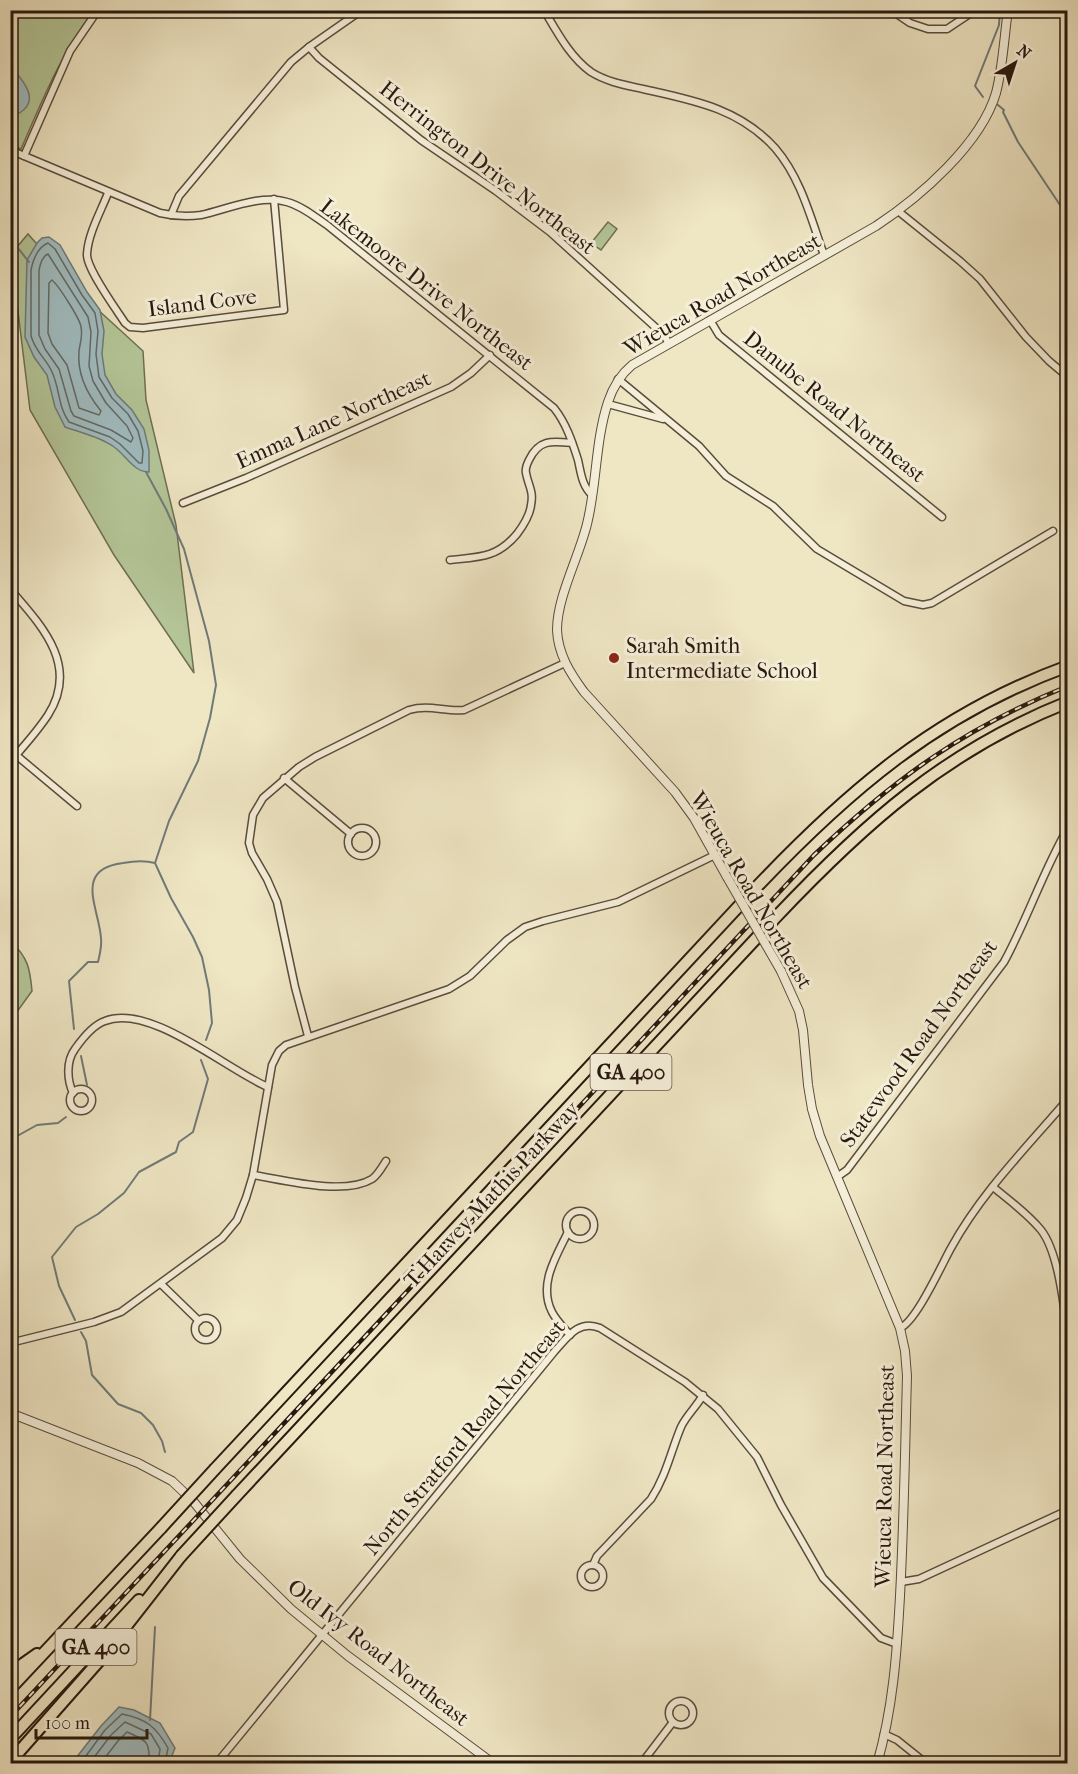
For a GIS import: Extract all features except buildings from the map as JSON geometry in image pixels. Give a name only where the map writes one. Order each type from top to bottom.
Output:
[{"type":"highway","name":"T Harvey Mathis Parkway","points":[[10,1689],[759,884],[823,819],[879,771],[936,730],[994,697],[1068,666]]},
{"type":"highway","name":"T Harvey Mathis Parkway","points":[[10,1738],[776,917],[848,843],[900,798],[955,759],[1010,727],[1068,702]]},
{"type":"highway","points":[[10,1762],[111,1647],[181,1556]]},
{"type":"highway","points":[[10,1673],[57,1639]]},
{"type":"street","points":[[24,156],[70,51],[98,10]]},
{"type":"street","points":[[171,215],[179,196],[276,78],[309,47],[362,10]]},
{"type":"street","points":[[544,10],[559,36],[577,59],[593,73],[617,84],[714,106],[742,120],[759,133],[783,158],[796,180],[824,255]]},
{"type":"street","points":[[891,10],[910,23],[928,29],[947,29],[971,13],[1007,13]]},
{"type":"street","name":"Wieuca Road Northeast","points":[[877,1764],[892,1689],[901,1582],[907,1376],[900,1328],[820,1136],[812,1109],[803,1030],[798,1008],[781,970],[694,818],[675,792],[584,692],[565,663],[558,641],[558,618],[587,527],[600,438],[608,404],[618,380],[632,365],[898,211],[932,182],[980,128],[996,93],[1007,13]]},
{"type":"street","name":"Herrington Drive Northeast","points":[[309,47],[319,58],[422,140],[550,232],[664,335],[669,344]]},
{"type":"street","name":"Lakemoore Drive Northeast","points":[[10,150],[149,210],[171,215],[200,215],[260,201],[274,200],[297,205],[327,225],[554,408],[565,423],[584,484],[592,495]]},
{"type":"street","name":"Island Cove","points":[[108,193],[89,242],[86,257],[92,271],[125,323],[130,327],[143,328],[284,310],[274,200]]},
{"type":"street","points":[[898,211],[980,279],[1026,337],[1048,361],[1068,377]]},
{"type":"street","name":"Danube Road Northeast","points":[[710,321],[719,335],[942,517]]},
{"type":"street","name":"Emma Lane Northeast","points":[[183,503],[246,478],[451,387],[471,373],[490,355]]},
{"type":"street","points":[[618,380],[699,446],[726,476],[773,506],[817,549],[897,598],[914,605],[932,603],[1053,531]]},
{"type":"street","points":[[608,404],[664,419]]},
{"type":"street","points":[[450,560],[490,555],[507,546],[521,529],[532,504],[531,485],[526,474],[526,465],[533,453],[540,445],[553,441],[572,442]]},
{"type":"street","points":[[10,589],[51,640],[60,668],[60,683],[53,707],[10,762]]},
{"type":"street","points":[[308,1036],[277,902],[249,843],[250,823],[255,809],[284,778],[315,757],[410,710],[426,707],[452,711],[464,710],[565,663]]},
{"type":"street","points":[[16,755],[77,806]]},
{"type":"street","points":[[284,778],[351,834]]},
{"type":"street","points":[[362,827],[369,830],[375,837],[376,846],[368,854],[356,855],[349,849],[347,840],[351,834],[362,827]]},
{"type":"street","name":"Statewood Road Northeast","points":[[837,1177],[847,1170],[1004,962],[1068,828]]},
{"type":"street","points":[[10,1343],[107,1318],[133,1304],[212,1247],[230,1230],[242,1210],[253,1175],[272,1065],[279,1051],[291,1042],[448,989],[470,976],[507,940],[525,927],[618,902],[715,855]]},
{"type":"street","points":[[73,1093],[70,1086],[71,1054],[84,1037],[103,1021],[121,1018],[147,1022],[192,1043],[252,1080],[268,1087]]},
{"type":"street","points":[[900,1328],[908,1322],[938,1276],[966,1222],[1068,1099]]},
{"type":"street","points":[[253,1175],[338,1188],[360,1185],[374,1178],[386,1161]]},
{"type":"street","points":[[993,1187],[1035,1223],[1047,1238],[1058,1275],[1068,1337]]},
{"type":"street","points":[[568,1232],[579,1240],[587,1238],[594,1231],[592,1218],[585,1212],[575,1212],[568,1218],[568,1232],[548,1274],[547,1295],[552,1314],[570,1335]]},
{"type":"street","points":[[160,1284],[199,1321]]},
{"type":"street","name":"North Stratford Road Northeast","points":[[216,1764],[570,1335],[581,1326],[600,1328],[704,1395],[738,1431],[757,1457],[781,1505],[824,1578],[881,1638],[897,1644]]},
{"type":"street","points":[[593,1565],[597,1556],[651,1499],[667,1470],[683,1424],[704,1395]]},
{"type":"street","name":"Old Ivy Road Northeast","points":[[10,1413],[144,1465],[172,1481],[193,1501],[253,1573],[322,1635],[494,1764]]},
{"type":"street","points":[[901,1582],[919,1579],[1065,1511],[1068,1521]]},
{"type":"street","points":[[641,1764],[673,1722]]},
{"type":"street","points":[[884,1734],[897,1740],[927,1764]]},
{"type":"street","points":[[222,1757],[232,1764]]},
{"type":"green space","points":[[10,11],[94,11],[62,61],[21,149],[11,145]]},
{"type":"green space","points":[[608,222],[617,229],[601,250],[591,243]]},
{"type":"green space","points":[[28,234],[84,297],[143,351],[146,400],[176,525],[194,673],[114,555],[30,410],[11,254]]},
{"type":"green space","points":[[11,942],[27,964],[32,991],[11,1020]]},
{"type":"water","points":[[10,66],[22,80],[29,94],[27,106],[11,117]]},
{"type":"water","points":[[49,237],[60,245],[100,310],[104,331],[102,354],[105,375],[116,394],[132,410],[144,429],[149,450],[149,472],[138,469],[109,444],[65,427],[55,407],[47,375],[34,357],[25,337],[27,260],[37,243],[42,238]]},
{"type":"water","points":[[119,1707],[134,1710],[160,1723],[175,1748],[169,1763],[72,1763]]},
{"type":"waterway","points":[[983,97],[975,86],[999,25],[1000,10]]},
{"type":"waterway","points":[[998,105],[1004,110],[1018,142],[1068,217]]},
{"type":"waterway","points":[[10,238],[29,262]]},
{"type":"waterway","points":[[146,472],[184,549],[209,641],[216,685],[198,761],[169,821],[155,863],[202,957],[209,990],[212,1023],[206,1040]]},
{"type":"waterway","points":[[74,1029],[69,981],[88,962],[98,962],[101,950],[101,938],[92,892],[94,881],[98,873],[108,867],[135,861],[155,863]]},
{"type":"waterway","points":[[81,1056],[87,1085]]},
{"type":"waterway","points":[[75,1320],[59,1286],[52,1257],[76,1227],[98,1214],[124,1193],[139,1172],[176,1152],[179,1142],[193,1132],[208,1079],[201,1060]]},
{"type":"waterway","points":[[10,1140],[37,1125],[58,1123],[66,1117]]},
{"type":"waterway","points":[[81,1332],[86,1341],[92,1375],[118,1404],[141,1413],[153,1425],[165,1452]]},
{"type":"waterway","points":[[150,1720],[155,1627]]},
{"type":"railway","points":[[10,1717],[814,855],[873,802],[932,758],[996,719],[1068,686]]},
{"type":"place","name":"Sarah Smith Intermediate School","points":[[614,658]]}]
